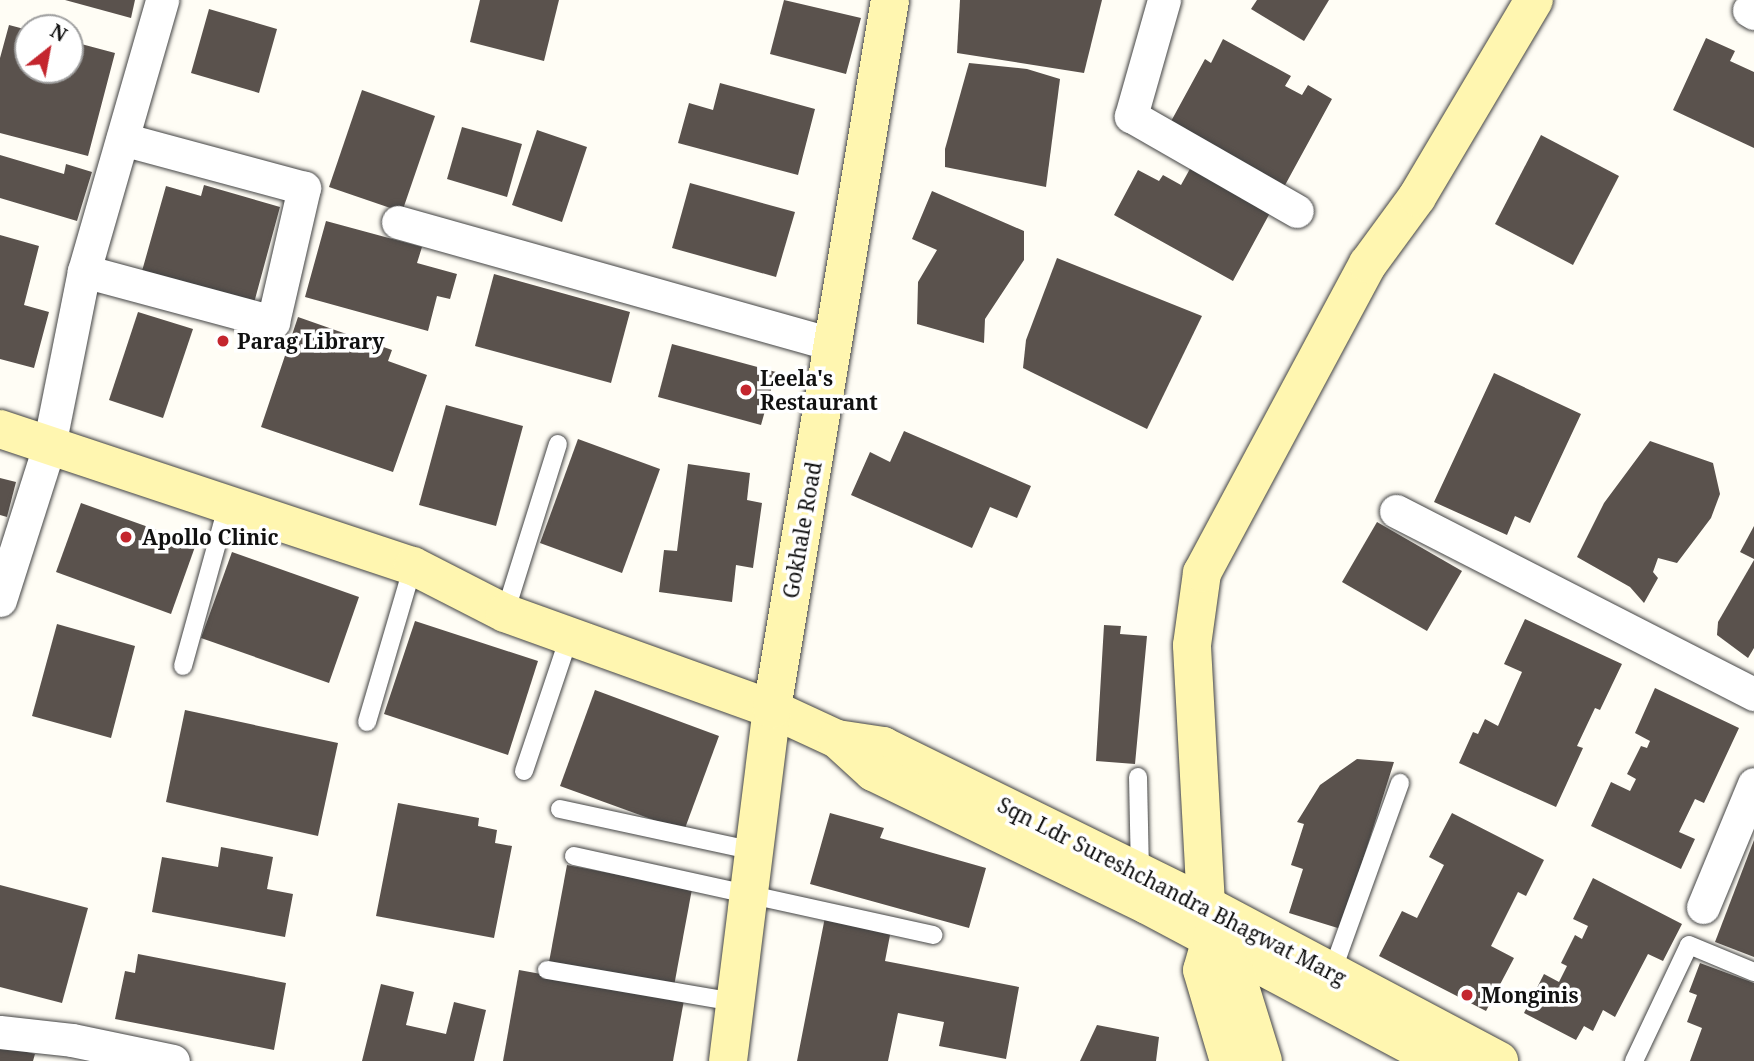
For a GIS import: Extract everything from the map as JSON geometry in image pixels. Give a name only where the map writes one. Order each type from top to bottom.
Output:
[{"type":"main road","name":"Gokhale Road","points":[[728,1061],[772,709],[890,0]]},
{"type":"main road","points":[[1229,1061],[1202,970],[1208,922],[1192,645],[1202,573],[1368,264],[1417,197],[1534,0]]},
{"type":"main road","name":"Sqn Ldr Sureshchandra Bhagwat Marg","points":[[0,429],[413,566],[505,613],[772,709],[837,739],[883,746],[1140,872],[1208,922],[1440,1061]]},
{"type":"main road","name":"Sqn Ldr Sureshchandra Bhagwat Marg","points":[[837,739],[873,772],[1208,922],[1332,972],[1499,1061]]},
{"type":"main road","points":[[1208,922],[1236,974],[1263,1061]]},
{"type":"street","points":[[0,600],[49,446],[84,271],[162,0]]},
{"type":"street","points":[[1164,0],[1131,116],[1297,211]]},
{"type":"street","points":[[84,271],[273,323],[304,188],[122,139]]},
{"type":"street","points":[[398,222],[833,344]]},
{"type":"street","points":[[1396,511],[1754,694]]},
{"type":"street","points":[[1703,907],[1754,784]]},
{"type":"street","points":[[0,1032],[47,1049],[173,1061]]},
{"type":"lane","points":[[505,613],[558,444]]},
{"type":"lane","points":[[183,666],[228,504]]},
{"type":"lane","points":[[367,722],[413,566]]},
{"type":"lane","points":[[524,771],[569,634]]},
{"type":"lane","points":[[1138,777],[1140,872]]},
{"type":"lane","points":[[1332,972],[1400,783]]},
{"type":"lane","points":[[560,809],[755,851]]},
{"type":"lane","points":[[575,856],[749,892],[933,935]]},
{"type":"lane","points":[[1634,1061],[1689,944],[1754,972]]},
{"type":"lane","points":[[547,970],[735,1002]]},
{"type":"building","points":[[65,0],[135,0],[131,18]]},
{"type":"building","points":[[480,0],[559,0],[544,61],[470,42]]},
{"type":"building","points":[[784,0],[861,18],[846,74],[770,54]]},
{"type":"building","points":[[960,0],[1102,0],[1084,73],[957,53]]},
{"type":"building","points":[[1257,0],[1329,0],[1304,41],[1251,9]]},
{"type":"building","points":[[209,9],[277,29],[259,93],[191,73]]},
{"type":"building","points":[[9,25],[14,26],[14,84],[84,84],[84,45],[115,53],[88,156],[0,133],[0,58]]},
{"type":"building","points":[[1706,38],[1735,51],[1730,61],[1754,72],[1754,148],[1673,110]]},
{"type":"building","points":[[1223,39],[1291,76],[1285,86],[1302,95],[1308,85],[1332,99],[1284,187],[1169,125],[1205,59],[1211,63]]},
{"type":"building","points":[[969,63],[1027,69],[1060,79],[1046,187],[945,167],[945,149]]},
{"type":"building","points":[[720,83],[815,109],[798,175],[678,143],[689,103],[713,110]]},
{"type":"building","points":[[362,90],[435,116],[402,212],[329,187]]},
{"type":"building","points":[[462,127],[522,144],[507,197],[447,179]]},
{"type":"building","points":[[537,130],[587,147],[562,222],[512,205]]},
{"type":"building","points":[[1541,135],[1619,176],[1573,265],[1495,224]]},
{"type":"building","points":[[0,155],[64,174],[66,164],[92,172],[77,221],[0,198]]},
{"type":"building","points":[[1191,167],[1271,211],[1233,281],[1114,215],[1138,170],[1159,181],[1163,175],[1181,185]]},
{"type":"building","points":[[690,183],[795,212],[776,277],[672,248]]},
{"type":"building","points":[[204,185],[280,207],[254,303],[142,271],[166,186],[201,196]]},
{"type":"building","points":[[932,191],[1024,231],[1024,260],[985,319],[984,343],[917,324],[918,282],[937,250],[912,239]]},
{"type":"building","points":[[326,221],[422,247],[417,263],[457,274],[450,299],[437,296],[428,331],[305,297]]},
{"type":"building","points":[[0,235],[39,246],[24,305],[49,312],[34,368],[0,359]]},
{"type":"building","points":[[1057,258],[1202,316],[1147,429],[1023,368],[1026,340]]},
{"type":"building","points":[[494,274],[630,312],[611,383],[475,346]]},
{"type":"building","points":[[138,312],[193,329],[163,418],[109,400]]},
{"type":"building","points":[[298,317],[392,350],[388,361],[427,375],[393,472],[261,427]]},
{"type":"building","points":[[672,344],[776,372],[761,425],[658,397]]},
{"type":"building","points":[[1494,373],[1581,414],[1530,523],[1515,516],[1507,535],[1434,502]]},
{"type":"building","points":[[446,405],[523,426],[496,526],[419,505]]},
{"type":"building","points":[[904,431],[1031,486],[1017,518],[990,507],[972,548],[851,495],[870,452],[890,462]]},
{"type":"building","points":[[578,439],[660,469],[622,573],[540,543]]},
{"type":"building","points":[[1650,441],[1713,463],[1720,494],[1711,518],[1677,563],[1658,558],[1653,572],[1658,578],[1644,603],[1630,587],[1577,557],[1604,503]]},
{"type":"building","points":[[688,464],[750,473],[747,500],[762,503],[753,568],[736,565],[732,602],[659,592],[664,550],[677,551]]},
{"type":"building","points":[[0,478],[16,482],[7,517],[0,515]]},
{"type":"building","points":[[81,503],[196,544],[171,614],[56,572]]},
{"type":"building","points":[[1377,522],[1462,571],[1427,631],[1342,582]]},
{"type":"building","points":[[1754,526],[1754,559],[1740,552]]},
{"type":"building","points":[[232,552],[359,597],[329,683],[201,638]]},
{"type":"building","points":[[1754,560],[1754,648],[1748,658],[1717,635],[1718,622]]},
{"type":"building","points":[[1525,619],[1622,664],[1600,710],[1595,708],[1577,746],[1583,748],[1556,807],[1459,763],[1473,732],[1478,734],[1485,719],[1498,726],[1522,672],[1504,664]]},
{"type":"building","points":[[415,621],[538,661],[508,755],[384,714]]},
{"type":"building","points":[[57,624],[135,646],[111,738],[32,716]]},
{"type":"building","points":[[1104,625],[1121,626],[1120,634],[1147,636],[1135,764],[1096,761]]},
{"type":"building","points":[[1655,688],[1739,728],[1704,803],[1695,799],[1679,832],[1695,839],[1681,869],[1591,826],[1611,782],[1630,791],[1636,779],[1627,774],[1641,746],[1647,748],[1650,741],[1635,733]]},
{"type":"building","points":[[595,690],[719,736],[684,831],[560,786]]},
{"type":"building","points":[[185,710],[338,743],[318,836],[166,802]]},
{"type":"building","points":[[1357,759],[1394,762],[1341,929],[1289,913],[1303,869],[1291,865],[1304,824],[1297,822],[1320,785]]},
{"type":"building","points":[[398,803],[479,818],[478,826],[497,830],[495,843],[512,846],[494,938],[376,916]]},
{"type":"building","points":[[830,813],[884,828],[880,838],[986,868],[969,928],[810,884]]},
{"type":"building","points":[[1452,813],[1544,860],[1526,896],[1518,892],[1491,946],[1514,958],[1486,1011],[1379,956],[1402,911],[1417,918],[1444,865],[1429,857]]},
{"type":"building","points":[[1754,840],[1754,957],[1715,942]]},
{"type":"building","points":[[221,847],[273,857],[267,889],[293,894],[285,937],[152,912],[162,857],[218,867]]},
{"type":"building","points":[[567,865],[692,889],[674,986],[549,962]]},
{"type":"building","points":[[1593,878],[1682,924],[1663,961],[1648,954],[1615,1017],[1603,1010],[1593,1031],[1584,1026],[1576,1040],[1524,1013],[1544,974],[1559,982],[1567,966],[1561,963],[1575,935],[1582,939],[1588,926],[1573,919]]},
{"type":"building","points":[[0,885],[88,908],[62,1003],[0,987]]},
{"type":"building","points":[[825,917],[891,930],[885,961],[1019,987],[1006,1059],[939,1046],[944,1022],[898,1013],[888,1061],[797,1061]]},
{"type":"building","points":[[138,954],[286,983],[274,1050],[115,1019],[125,971],[135,973]]},
{"type":"building","points":[[1700,963],[1754,983],[1754,1061],[1690,1061],[1702,1028],[1687,1022],[1697,995],[1689,992]]},
{"type":"building","points":[[519,970],[684,1000],[673,1061],[503,1061]]},
{"type":"building","points":[[381,984],[414,992],[406,1025],[446,1034],[454,1002],[486,1010],[474,1061],[362,1061]]},
{"type":"building","points":[[1097,1025],[1159,1037],[1156,1061],[1080,1061]]},
{"type":"building","points":[[0,1045],[35,1054],[33,1061],[0,1061]]},
{"type":"place","name":"Parag Library","points":[[223,341]]},
{"type":"place","name":"Leela's Restaurant","points":[[746,390]]},
{"type":"place","name":"Apollo Clinic","points":[[126,537]]},
{"type":"place","name":"Monginis","points":[[1467,995]]}]
